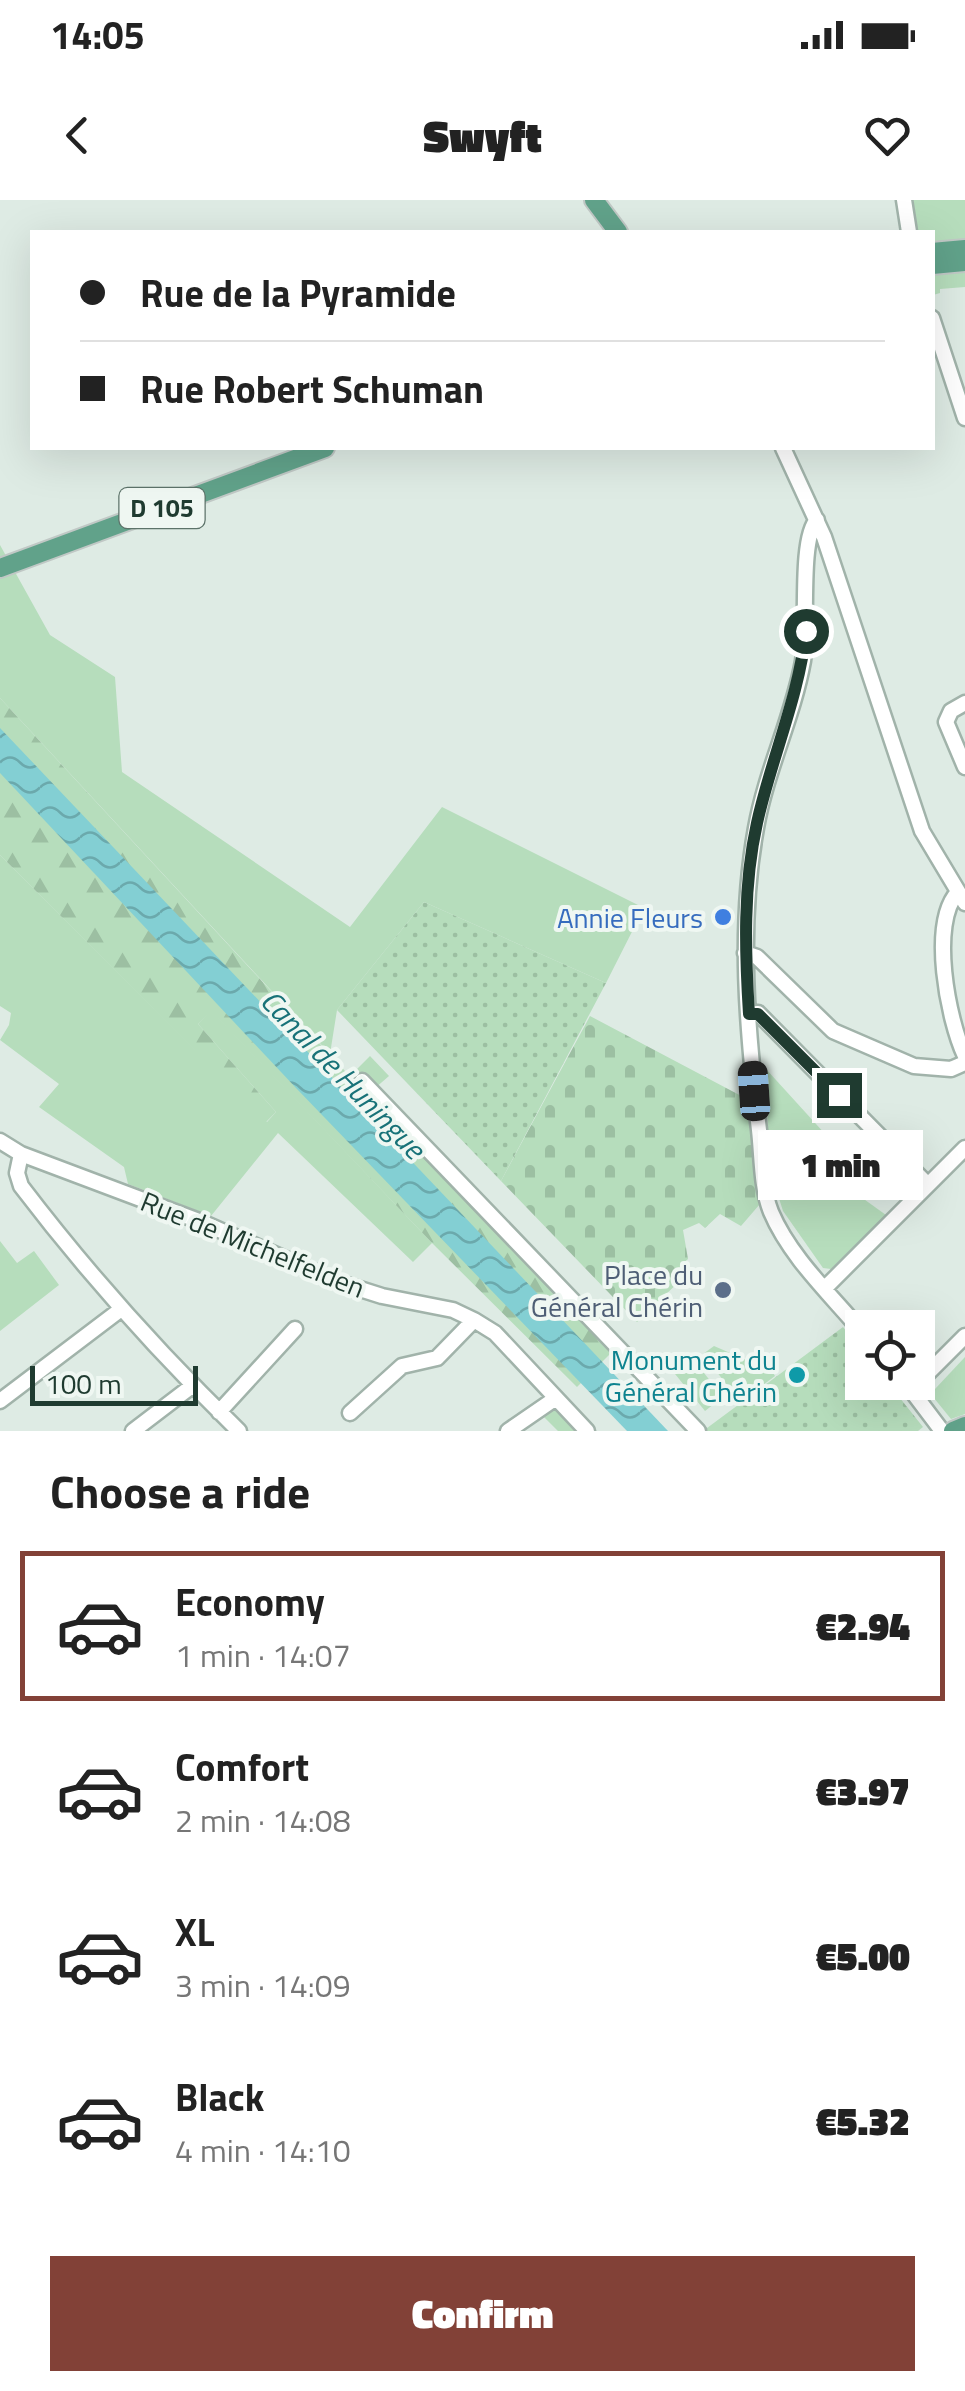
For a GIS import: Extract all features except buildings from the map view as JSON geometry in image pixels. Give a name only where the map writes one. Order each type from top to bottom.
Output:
[{"type":"main road","points":[[594,200],[616,230]]},
{"type":"main road","points":[[935,252],[965,249]]},
{"type":"main road","points":[[935,265],[965,262]]},
{"type":"main road","name":"D 105","points":[[0,568],[320,450]]},
{"type":"main road","points":[[953,1431],[965,1426]]},
{"type":"street","points":[[904,200],[909,230]]},
{"type":"street","points":[[935,327],[965,418]]},
{"type":"street","points":[[783,450],[817,520],[922,830],[961,898],[948,902],[943,925],[949,1011],[965,1056]]},
{"type":"street","points":[[817,520],[810,527],[805,550],[808,592],[803,663],[756,825],[748,878],[745,953],[766,1194],[788,1243],[845,1312]]},
{"type":"street","points":[[965,704],[951,711],[946,722],[965,767]]},
{"type":"street","points":[[745,953],[757,958],[833,1031],[914,1066],[950,1069],[965,1064]]},
{"type":"street","points":[[749,1014],[758,1014],[928,1185]]},
{"type":"street","points":[[362,1081],[698,1431]]},
{"type":"street","name":"Rue de Michelfelden","points":[[0,1141],[21,1154],[199,1221],[338,1282],[453,1310],[474,1320],[496,1333],[588,1431]]},
{"type":"street","points":[[825,1288],[965,1148]]},
{"type":"street","points":[[21,1154],[17,1173],[21,1186],[120,1310],[239,1431]]},
{"type":"street","points":[[0,1400],[120,1310]]},
{"type":"street","points":[[350,1413],[402,1366],[436,1358],[474,1320]]},
{"type":"street","points":[[219,1412],[296,1329]]},
{"type":"street","points":[[935,1362],[965,1336]]},
{"type":"street","points":[[132,1431],[192,1386]]},
{"type":"street","points":[[508,1431],[556,1398]]},
{"type":"street","points":[[919,1400],[942,1431]]},
{"type":"green space","points":[[912,200],[965,200],[965,246],[935,249],[935,230],[913,230]]},
{"type":"green space","points":[[965,265],[965,287],[940,289],[935,294],[935,269]]},
{"type":"green space","points":[[0,545],[50,635],[115,677],[122,772],[350,927],[442,807],[644,908],[606,983],[424,902],[337,1010],[330,1054],[0,698]]},
{"type":"green space","points":[[0,698],[468,1204],[612,1352],[577,1387],[432,1243],[211,1011],[198,1024],[276,1112],[266,1122],[0,855]]},
{"type":"green space","points":[[0,855],[267,1122],[276,1112],[198,1024],[211,1010],[432,1243],[413,1262],[278,1133],[211,1216],[128,1184],[124,1167],[39,1107],[59,1084],[0,1040],[11,1013],[0,1006]]},
{"type":"green space","points":[[424,902],[606,983],[501,1181],[337,1010]]},
{"type":"green space","points":[[590,1016],[747,1099],[760,1204],[741,1226],[720,1214],[705,1228],[699,1223],[683,1230],[688,1259],[682,1264],[684,1277],[637,1322],[501,1181]]},
{"type":"green space","points":[[370,1056],[389,1076],[374,1089],[356,1070]]},
{"type":"green space","points":[[766,1069],[826,1135],[812,1150],[854,1192],[886,1215],[831,1269],[823,1268],[783,1211],[769,1167]]},
{"type":"green space","points":[[0,1241],[17,1263],[34,1251],[59,1285],[0,1331]]},
{"type":"green space","points":[[843,1327],[845,1400],[902,1400],[923,1427],[918,1431],[703,1431]]},
{"type":"green space","points":[[714,1346],[772,1371],[775,1376],[740,1402],[703,1354]]},
{"type":"green space","points":[[689,1354],[723,1397],[705,1411],[671,1369],[676,1355]]},
{"type":"green space","points":[[965,1357],[965,1414],[951,1419],[935,1399],[935,1389]]},
{"type":"green space","points":[[557,1404],[583,1431],[558,1431],[543,1416]]},
{"type":"water","points":[[0,728],[668,1431],[627,1431],[296,1088],[0,773]]},
{"type":"place","name":"Annie Fleurs","points":[[723,917]]},
{"type":"place","name":"Place du Général Chérin","points":[[723,1290]]},
{"type":"place","name":"Monument du Général Chérin","points":[[797,1375]]},
{"type":"route","points":[[806,631],[803,663],[756,825],[748,878],[745,953],[749,1014],[758,1014],[839,1095]]},
{"type":"water label","name":"Canal de Huningue","points":[[343,1074]]}]
